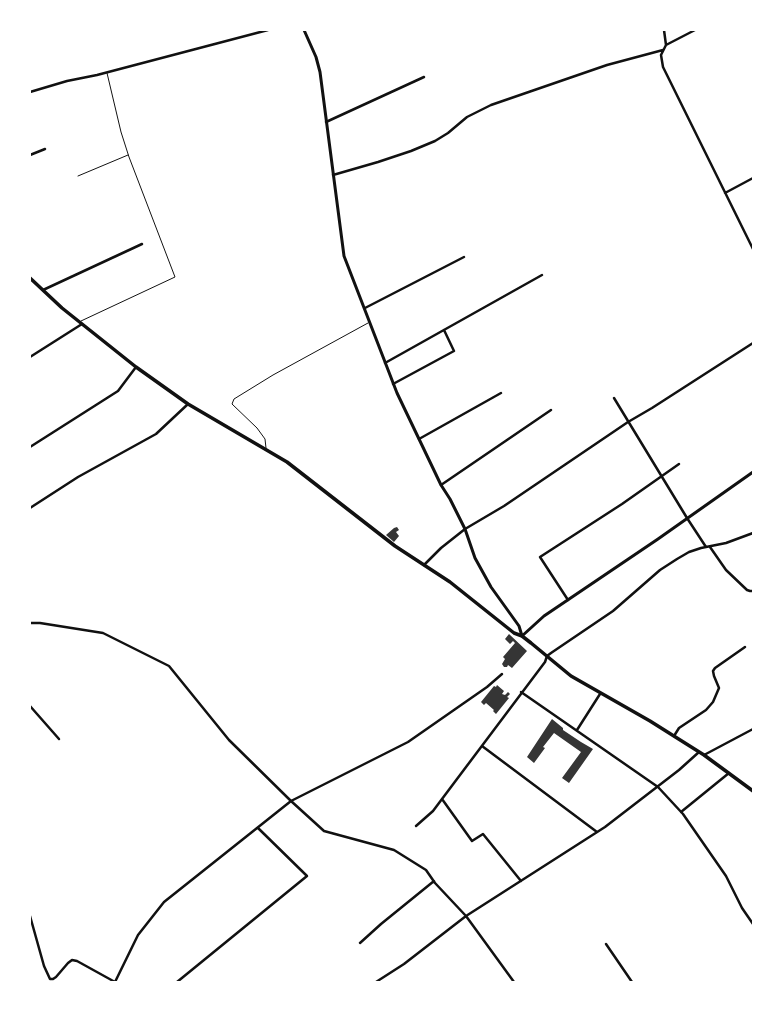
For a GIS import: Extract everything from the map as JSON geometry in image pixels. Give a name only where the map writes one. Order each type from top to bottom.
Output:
[{"type":"main road","points":[[30,278],[80,323],[136,367],[188,404],[287,462],[395,546],[450,582],[514,633],[522,636],[571,676],[674,736],[704,755],[753,791]]},
{"type":"street","points":[[30,92],[67,81],[268,30]]},
{"type":"street","points":[[304,30],[318,65],[344,256],[393,384],[419,440],[465,529],[475,558],[491,587],[519,626],[522,636],[544,616],[658,539],[753,472]]},
{"type":"street","points":[[664,30],[666,46]]},
{"type":"street","points":[[695,30],[666,46],[661,55],[663,67],[753,249]]},
{"type":"street","points":[[333,175],[378,162],[435,141],[448,133],[467,117],[490,105],[608,65],[663,50]]},
{"type":"street","points":[[326,122],[424,77]]},
{"type":"street","points":[[30,155],[45,149]]},
{"type":"street","points":[[725,193],[753,178]]},
{"type":"street","points":[[43,290],[142,244]]},
{"type":"street","points":[[365,308],[464,257]]},
{"type":"street","points":[[386,363],[542,275]]},
{"type":"street","points":[[30,358],[80,323]]},
{"type":"street","points":[[393,384],[454,351],[444,330]]},
{"type":"street","points":[[424,566],[441,548],[465,529],[504,506],[628,422],[753,343]]},
{"type":"street","points":[[30,447],[118,391],[136,367]]},
{"type":"street","points":[[419,440],[501,393]]},
{"type":"street","points":[[614,398],[687,518],[726,570],[747,590],[750,592],[753,591]]},
{"type":"street","points":[[30,508],[78,477],[156,434],[188,404]]},
{"type":"street","points":[[441,485],[551,410]]},
{"type":"street","points":[[568,600],[540,557],[622,504],[661,475],[679,464]]},
{"type":"street","points":[[416,826],[442,799],[545,662],[547,656],[613,611],[666,566],[689,552],[726,543],[753,533]]},
{"type":"street","points":[[30,624],[40,623],[103,633],[169,666],[229,740],[291,802],[324,831],[394,850],[426,870],[466,916],[514,982]]},
{"type":"street","points":[[674,736],[679,728],[706,710],[713,702],[719,688],[713,670],[745,647]]},
{"type":"street","points":[[30,916],[44,966],[50,979],[56,977],[72,960],[77,961],[115,982],[138,935],[164,902],[291,802],[408,742],[487,687],[502,674]]},
{"type":"street","points":[[522,692],[658,787],[681,812],[726,876],[742,908],[753,924]]},
{"type":"street","points":[[577,730],[600,694]]},
{"type":"street","points":[[30,706],[59,738]]},
{"type":"street","points":[[704,755],[753,729]]},
{"type":"street","points":[[482,746],[597,832]]},
{"type":"street","points":[[376,982],[404,964],[466,916],[597,832],[658,787],[699,752]]},
{"type":"street","points":[[681,812],[729,773]]},
{"type":"street","points":[[442,799],[472,840],[483,834],[521,881]]},
{"type":"street","points":[[177,982],[307,876],[258,828]]},
{"type":"street","points":[[360,943],[434,881]]},
{"type":"street","points":[[606,944],[632,982]]},
{"type":"lane","points":[[80,323],[175,276],[128,155],[107,72]]},
{"type":"lane","points":[[78,176],[128,155]]},
{"type":"lane","points":[[266,449],[265,439],[262,434],[232,404],[234,398],[370,322]]},
{"type":"building","points":[[397,527],[399,530],[396,532],[399,536],[394,542],[386,535]]},
{"type":"building","points":[[509,634],[527,651],[512,668],[508,665],[507,667],[504,667],[502,664],[505,659],[503,657],[515,643],[513,641],[510,644],[505,639]]},
{"type":"building","points":[[497,685],[504,691],[502,694],[505,695],[508,692],[510,694],[507,697],[509,698],[496,714],[493,711],[494,710],[486,703],[484,705],[481,702],[494,686],[496,687]]},
{"type":"building","points":[[552,719],[563,728],[563,730],[593,749],[569,783],[562,778],[581,752],[554,733],[543,747],[545,748],[534,763],[527,757]]}]
